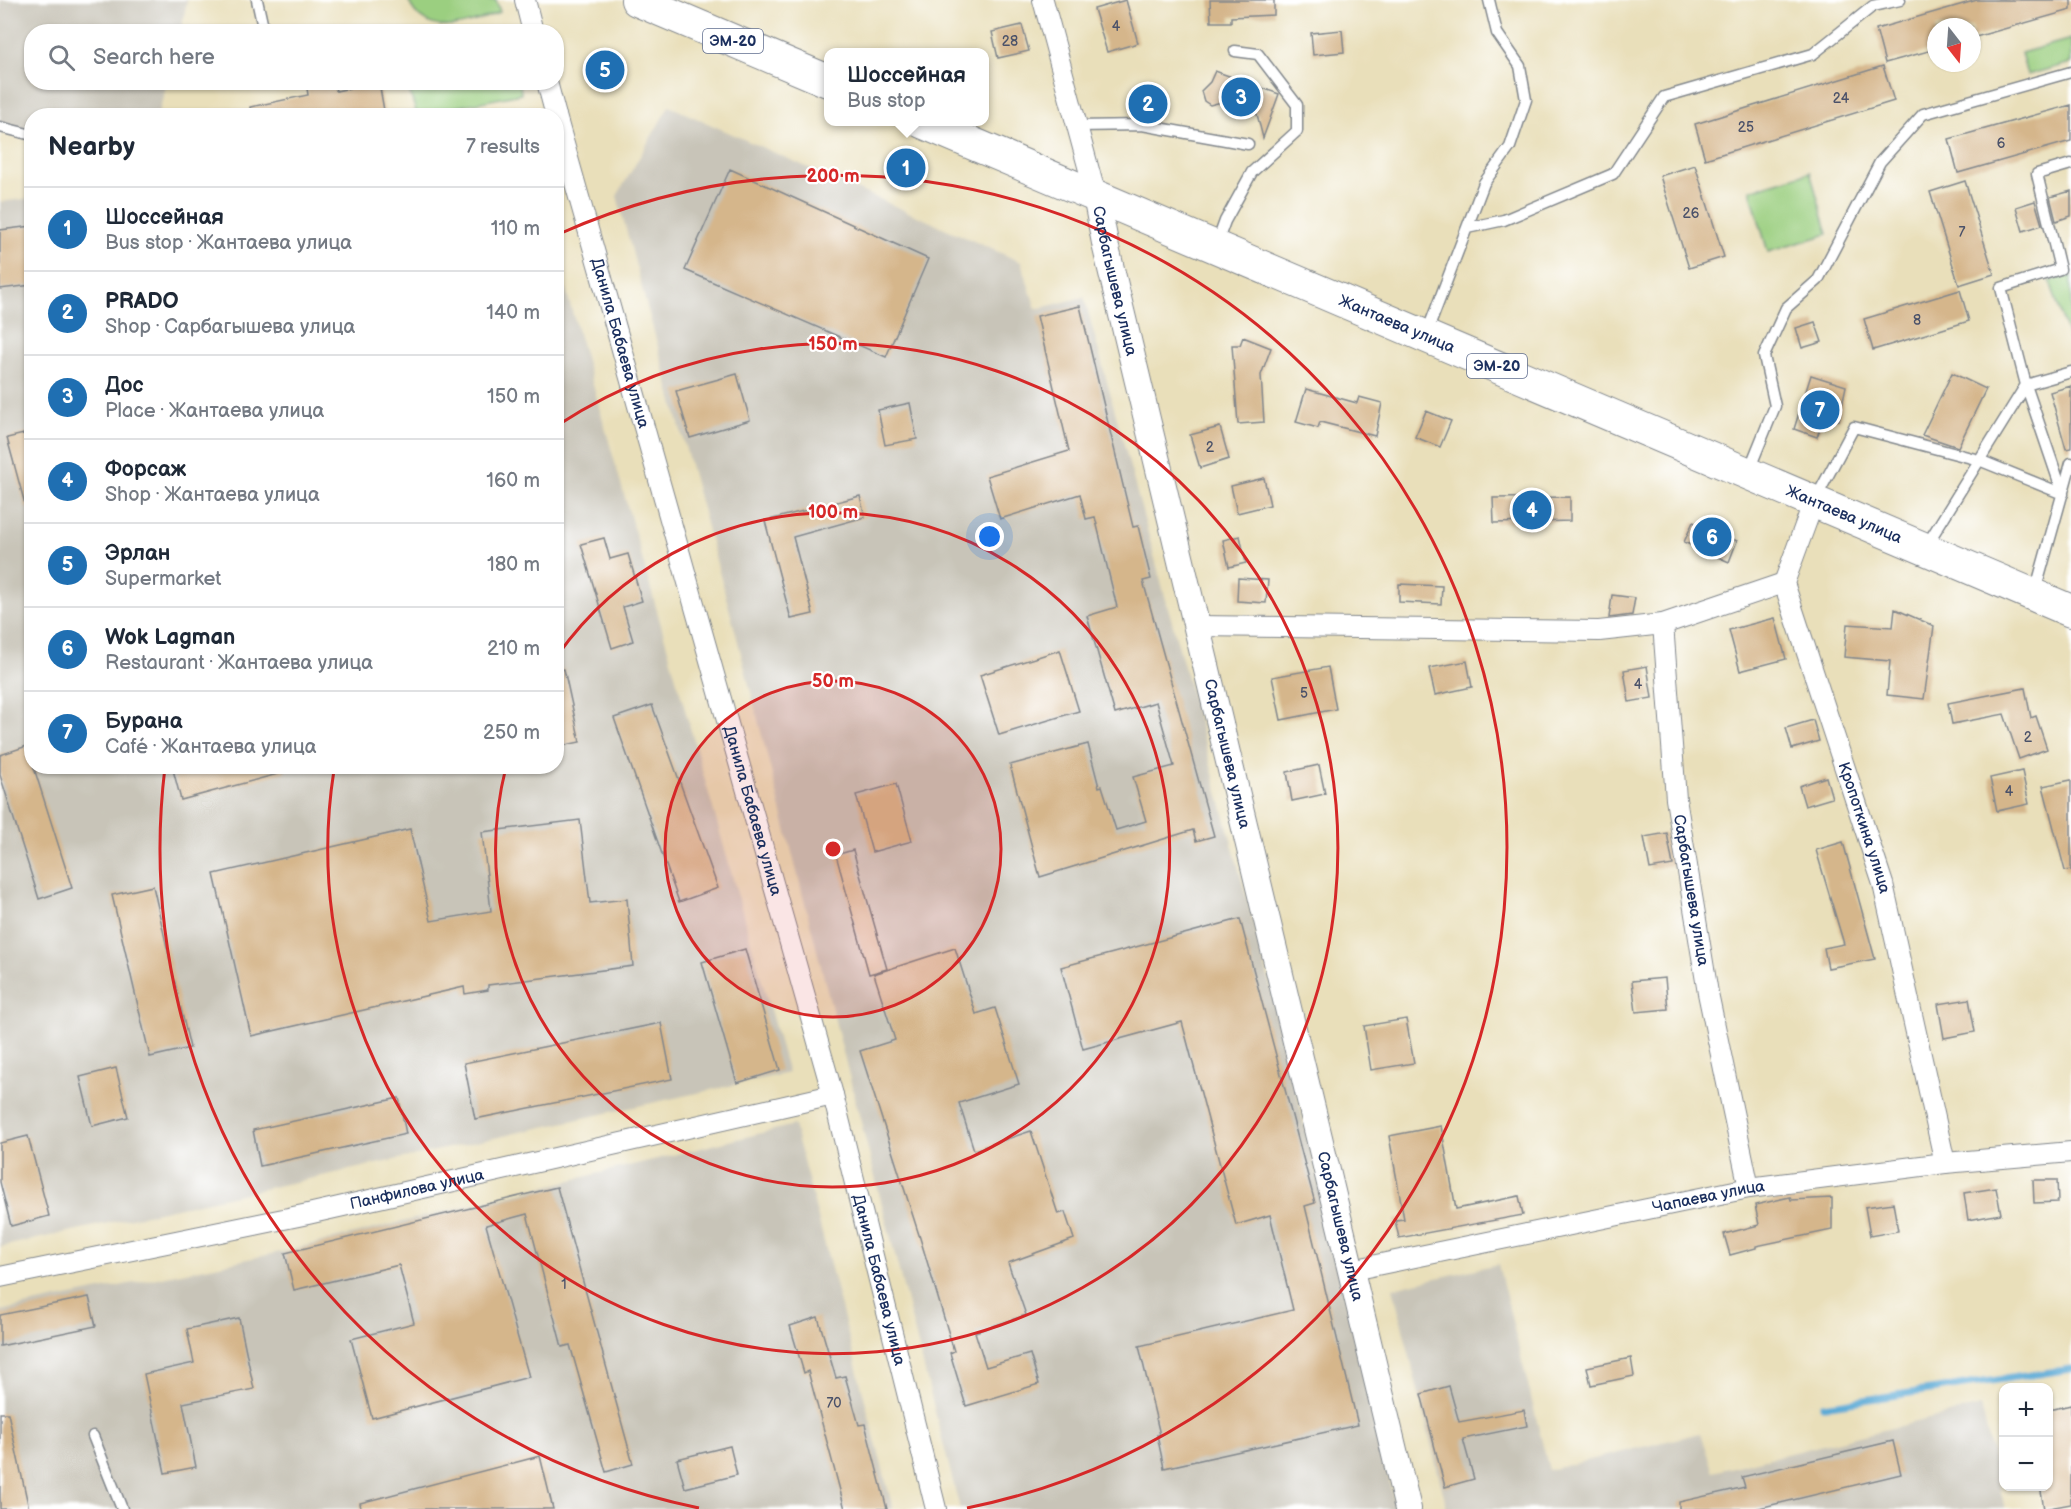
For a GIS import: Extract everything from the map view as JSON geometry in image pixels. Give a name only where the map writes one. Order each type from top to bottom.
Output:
[{"type":"main road","name":"ЭМ-20","points":[[637,0],[824,79]]},
{"type":"main road","name":"Жантаева улица","points":[[931,126],[2071,611]]},
{"type":"street","points":[[525,0],[531,24]]},
{"type":"street","name":"Сарбагышева улица","points":[[1043,0],[1096,196],[1108,259],[1408,1509]]},
{"type":"street","name":"Данила Бабаева улица","points":[[549,90],[554,108]]},
{"type":"street","name":"Данила Бабаева улица","points":[[564,144],[833,1095],[936,1509]]},
{"type":"street","points":[[1197,626],[1599,631],[1663,624],[1784,583],[1814,501]]},
{"type":"street","name":"Кропоткина улица","points":[[1784,583],[1883,884],[1945,1163]]},
{"type":"street","name":"Сарбагышева улица","points":[[1663,624],[1676,799],[1708,993],[1749,1188]]},
{"type":"street","name":"Панфилова улица","points":[[0,1277],[308,1214],[833,1095]]},
{"type":"street","name":"Чапаева улица","points":[[1352,1270],[1749,1188],[1945,1163],[2071,1152]]},
{"type":"lane","points":[[257,0],[262,24]]},
{"type":"lane","points":[[1426,336],[1484,183],[1510,147],[1526,100],[1520,66],[1497,33],[1489,0]]},
{"type":"lane","points":[[1467,228],[1504,220],[1613,174],[1664,97],[1813,54],[1873,6],[1900,0]]},
{"type":"lane","points":[[1216,246],[1225,221],[1252,172],[1297,130],[1298,105],[1258,54],[1235,51]]},
{"type":"lane","points":[[1748,473],[1775,406],[1764,356],[1786,308],[1818,280],[1880,162],[1923,114],[2071,72]]},
{"type":"lane","points":[[1078,126],[1142,125],[1248,144]]},
{"type":"lane","points":[[0,127],[24,133]]},
{"type":"lane","points":[[2063,494],[2026,385],[2001,288],[2060,269],[2037,174],[2071,164]]},
{"type":"lane","points":[[1924,548],[2026,385],[2071,372]]},
{"type":"lane","points":[[1814,501],[1854,427],[1979,460],[2063,494]]},
{"type":"lane","points":[[2034,595],[2071,463]]},
{"type":"lane","points":[[93,1436],[122,1509]]},
{"type":"shaded area","points":[[0,0],[187,0],[182,24],[24,24],[24,90],[165,90],[160,108],[24,108],[24,139],[0,133]]},
{"type":"shaded area","points":[[669,106],[1021,262],[1036,309],[1084,297],[1277,1010],[1396,1509],[960,1509],[735,630],[617,196]]},
{"type":"shaded area","points":[[24,199],[24,774],[564,774],[564,283],[788,1073],[0,1247],[0,202]]},
{"type":"shaded area","points":[[794,1125],[893,1509],[0,1509],[0,1311],[281,1252]]},
{"type":"shaded area","points":[[1498,1264],[1549,1470],[1700,1433],[1713,1472],[1981,1406],[2005,1509],[1447,1509],[1393,1288]]},
{"type":"green space","points":[[408,0],[496,0],[500,12],[464,24],[433,24],[425,21],[416,13]]},
{"type":"green space","points":[[2071,39],[2071,63],[2027,75],[2021,53]]},
{"type":"green space","points":[[409,90],[521,90],[521,94],[452,108],[415,108]]},
{"type":"green space","points":[[1810,172],[1828,234],[1768,252],[1750,190]]},
{"type":"green space","points":[[2071,275],[2071,339],[2069,340],[2050,281]]},
{"type":"building","points":[[1126,0],[1138,43],[1107,52],[1094,9]]},
{"type":"building","points":[[1210,0],[1274,0],[1274,15],[1231,17],[1231,22],[1211,22]]},
{"type":"building","points":[[1977,0],[2071,0],[2071,10],[1981,35],[1981,18],[1927,18],[1927,51],[1885,63],[1876,29]]},
{"type":"building","points":[[1022,25],[1029,51],[998,58],[992,32]]},
{"type":"building","points":[[1342,30],[1344,52],[1313,55],[1311,33]]},
{"type":"building","points":[[600,56],[618,65],[610,82],[592,73]]},
{"type":"building","points":[[1883,66],[1894,101],[1705,159],[1695,124]]},
{"type":"building","points":[[1215,71],[1279,94],[1263,138],[1257,114],[1225,101],[1210,105],[1204,101],[1201,91],[1210,82]]},
{"type":"building","points":[[307,90],[380,90],[384,108],[250,108],[308,95]]},
{"type":"building","points":[[2071,105],[2071,141],[1958,173],[1949,139]]},
{"type":"building","points":[[1695,165],[1724,257],[1689,268],[1660,176]]},
{"type":"building","points":[[730,169],[928,259],[886,357],[685,270]]},
{"type":"building","points":[[1965,181],[1994,274],[1959,285],[1930,192]]},
{"type":"building","points":[[2071,191],[2071,216],[2056,221],[2050,197]]},
{"type":"building","points":[[2035,201],[2042,225],[2023,231],[2016,207]]},
{"type":"building","points":[[24,227],[24,286],[0,289],[0,230]]},
{"type":"building","points":[[1960,290],[1969,321],[1873,350],[1864,319]]},
{"type":"building","points":[[1080,306],[1133,527],[1138,526],[1151,579],[1143,581],[1214,836],[1196,841],[1193,830],[1040,877],[1010,765],[1088,744],[1099,787],[1102,786],[1116,830],[1146,821],[1133,777],[1174,766],[1156,702],[1115,714],[1087,616],[1117,607],[1095,517],[1086,519],[1080,494],[1000,519],[987,476],[1069,451],[1037,316]]},
{"type":"building","points":[[1815,322],[1822,342],[1802,348],[1796,328]]},
{"type":"building","points":[[1243,337],[1271,348],[1261,375],[1264,422],[1238,424],[1232,345],[1240,345]]},
{"type":"building","points":[[1952,373],[1986,389],[1958,447],[1922,435]]},
{"type":"building","points":[[737,374],[750,420],[690,438],[676,391]]},
{"type":"building","points":[[1811,375],[1846,386],[1839,420],[1824,417],[1817,437],[1794,429]]},
{"type":"building","points":[[2071,386],[2071,448],[2066,449],[2050,392]]},
{"type":"building","points":[[1306,389],[1357,403],[1359,397],[1382,403],[1375,436],[1320,422],[1318,428],[1296,422]]},
{"type":"building","points":[[910,403],[917,439],[885,445],[878,410]]},
{"type":"building","points":[[1426,411],[1451,421],[1440,447],[1415,437]]},
{"type":"building","points":[[1220,427],[1229,459],[1200,468],[1190,435]]},
{"type":"building","points":[[24,434],[24,501],[7,438]]},
{"type":"building","points":[[1264,478],[1270,505],[1237,513],[1231,486]]},
{"type":"building","points":[[860,496],[865,517],[793,537],[813,614],[791,619],[765,521]]},
{"type":"building","points":[[1570,497],[1570,521],[1494,523],[1493,498]]},
{"type":"building","points":[[1693,522],[1737,541],[1729,562],[1684,542]]},
{"type":"building","points":[[1240,536],[1246,563],[1229,567],[1223,540]]},
{"type":"building","points":[[604,538],[610,559],[628,554],[642,601],[623,607],[633,641],[612,648],[581,544]]},
{"type":"building","points":[[1238,578],[1268,580],[1266,603],[1237,601]]},
{"type":"building","points":[[1399,584],[1442,586],[1441,604],[1399,602]]},
{"type":"building","points":[[1612,595],[1635,598],[1632,615],[1609,618]]},
{"type":"building","points":[[1895,609],[1934,626],[1924,699],[1887,695],[1890,661],[1844,657],[1847,624],[1893,627]]},
{"type":"building","points":[[1775,618],[1786,659],[1740,671],[1729,630]]},
{"type":"building","points":[[1060,650],[1079,711],[999,735],[980,675]]},
{"type":"building","points":[[1467,661],[1472,687],[1435,695],[1429,668]]},
{"type":"building","points":[[1647,666],[1652,698],[1629,702],[1624,670]]},
{"type":"building","points":[[1328,667],[1336,709],[1281,720],[1272,677]]},
{"type":"building","points":[[564,669],[580,742],[564,745]]},
{"type":"building","points":[[2025,688],[2031,718],[2036,716],[2047,749],[2019,759],[2004,714],[1952,724],[1948,703]]},
{"type":"building","points":[[652,705],[718,888],[679,902],[614,718]]},
{"type":"building","points":[[1813,720],[1819,741],[1792,749],[1786,728]]},
{"type":"building","points":[[24,747],[24,774],[36,774],[72,888],[39,899],[0,775],[0,755]]},
{"type":"building","points":[[1319,765],[1325,794],[1292,801],[1287,772]]},
{"type":"building","points":[[2022,771],[2029,804],[1997,811],[1990,778]]},
{"type":"building","points":[[174,774],[278,774],[181,800]]},
{"type":"building","points":[[1826,777],[1832,798],[1805,806],[1799,786]]},
{"type":"building","points":[[2071,780],[2071,870],[2065,871],[2043,786]]},
{"type":"building","points":[[896,784],[912,841],[872,852],[856,795]]},
{"type":"building","points":[[580,820],[590,903],[627,899],[633,966],[488,985],[488,990],[465,994],[464,987],[251,1036],[214,874],[410,829],[431,921],[491,911],[482,832]]},
{"type":"building","points":[[1667,833],[1673,865],[1650,869],[1644,837]]},
{"type":"building","points":[[1843,842],[1875,959],[1828,968],[1824,948],[1844,944],[1816,850]]},
{"type":"building","points":[[853,850],[887,969],[869,974],[836,855]]},
{"type":"building","points":[[153,886],[190,1048],[150,1057],[112,895]]},
{"type":"building","points":[[1240,919],[1315,1203],[1305,1206],[1358,1425],[1164,1468],[1157,1435],[1160,1435],[1139,1346],[1293,1310],[1270,1215],[1236,1225],[1182,1022],[1083,1049],[1061,967]]},
{"type":"building","points":[[955,948],[976,1014],[995,1008],[1019,1084],[959,1103],[974,1150],[1031,1131],[1058,1214],[1065,1212],[1074,1239],[1008,1263],[1026,1315],[975,1332],[986,1367],[1030,1354],[1039,1384],[966,1406],[950,1353],[954,1351],[860,1051],[895,1040],[874,974]]},
{"type":"building","points":[[745,949],[780,1070],[737,1083],[702,962]]},
{"type":"building","points":[[1665,978],[1668,1009],[1636,1012],[1632,981]]},
{"type":"building","points":[[1969,999],[1975,1032],[1944,1038],[1938,1004]]},
{"type":"building","points":[[1406,1019],[1414,1063],[1371,1070],[1364,1026]]},
{"type":"building","points":[[661,1023],[672,1079],[475,1119],[464,1063]]},
{"type":"building","points":[[116,1068],[128,1117],[92,1126],[80,1077]]},
{"type":"building","points":[[399,1098],[406,1134],[260,1166],[253,1130]]},
{"type":"building","points":[[1441,1126],[1456,1209],[1519,1196],[1523,1215],[1399,1238],[1395,1220],[1404,1219],[1389,1136]]},
{"type":"building","points":[[28,1136],[49,1216],[11,1226],[0,1182],[0,1143]]},
{"type":"building","points":[[2033,1180],[2057,1180],[2058,1202],[2034,1203]]},
{"type":"building","points":[[557,1187],[633,1464],[606,1472],[570,1345],[562,1347],[527,1214],[486,1225],[529,1377],[372,1418],[351,1339],[414,1323],[399,1265],[294,1290],[285,1253]]},
{"type":"building","points":[[1996,1188],[2001,1214],[1968,1220],[1964,1193]]},
{"type":"building","points":[[1790,1197],[1791,1200],[1832,1198],[1832,1230],[1756,1246],[1756,1248],[1730,1255],[1724,1234],[1759,1225],[1755,1205]]},
{"type":"building","points":[[1893,1203],[1898,1231],[1870,1236],[1865,1207]]},
{"type":"building","points":[[89,1297],[96,1326],[0,1346],[0,1315]]},
{"type":"building","points":[[818,1317],[836,1378],[845,1376],[859,1425],[865,1424],[887,1509],[845,1509],[808,1371],[804,1373],[790,1326]]},
{"type":"building","points":[[239,1318],[254,1389],[183,1403],[196,1467],[165,1473],[144,1374],[194,1363],[187,1329]]},
{"type":"building","points":[[1631,1358],[1634,1376],[1591,1385],[1587,1367]]},
{"type":"building","points":[[1449,1386],[1459,1422],[1524,1410],[1527,1426],[1463,1439],[1474,1479],[1445,1487],[1421,1394]]},
{"type":"building","points":[[2071,1405],[2071,1504],[2044,1509],[2041,1491],[2053,1491],[2053,1409]]},
{"type":"building","points":[[0,1413],[8,1413],[29,1509],[0,1509]]},
{"type":"building","points":[[1893,1441],[1901,1474],[1755,1509],[1679,1509],[1679,1502],[1745,1487],[1742,1477]]},
{"type":"building","points":[[730,1446],[737,1475],[685,1488],[677,1459]]},
{"type":"building","points":[[540,1456],[553,1509],[361,1509],[360,1503]]},
{"type":"waterway","points":[[1823,1406],[2071,1369]]},
{"type":"place","name":"Эрлан","points":[[605,70]]},
{"type":"place","name":"Дос","points":[[1241,97]]},
{"type":"place","name":"PRADO","points":[[1148,104]]},
{"type":"place","name":"Шоссейная","points":[[906,168]]},
{"type":"place","name":"Бурана","points":[[1820,410]]},
{"type":"place","name":"Форсаж","points":[[1532,510]]},
{"type":"place","name":"Wok Lagman","points":[[1712,537]]}]
